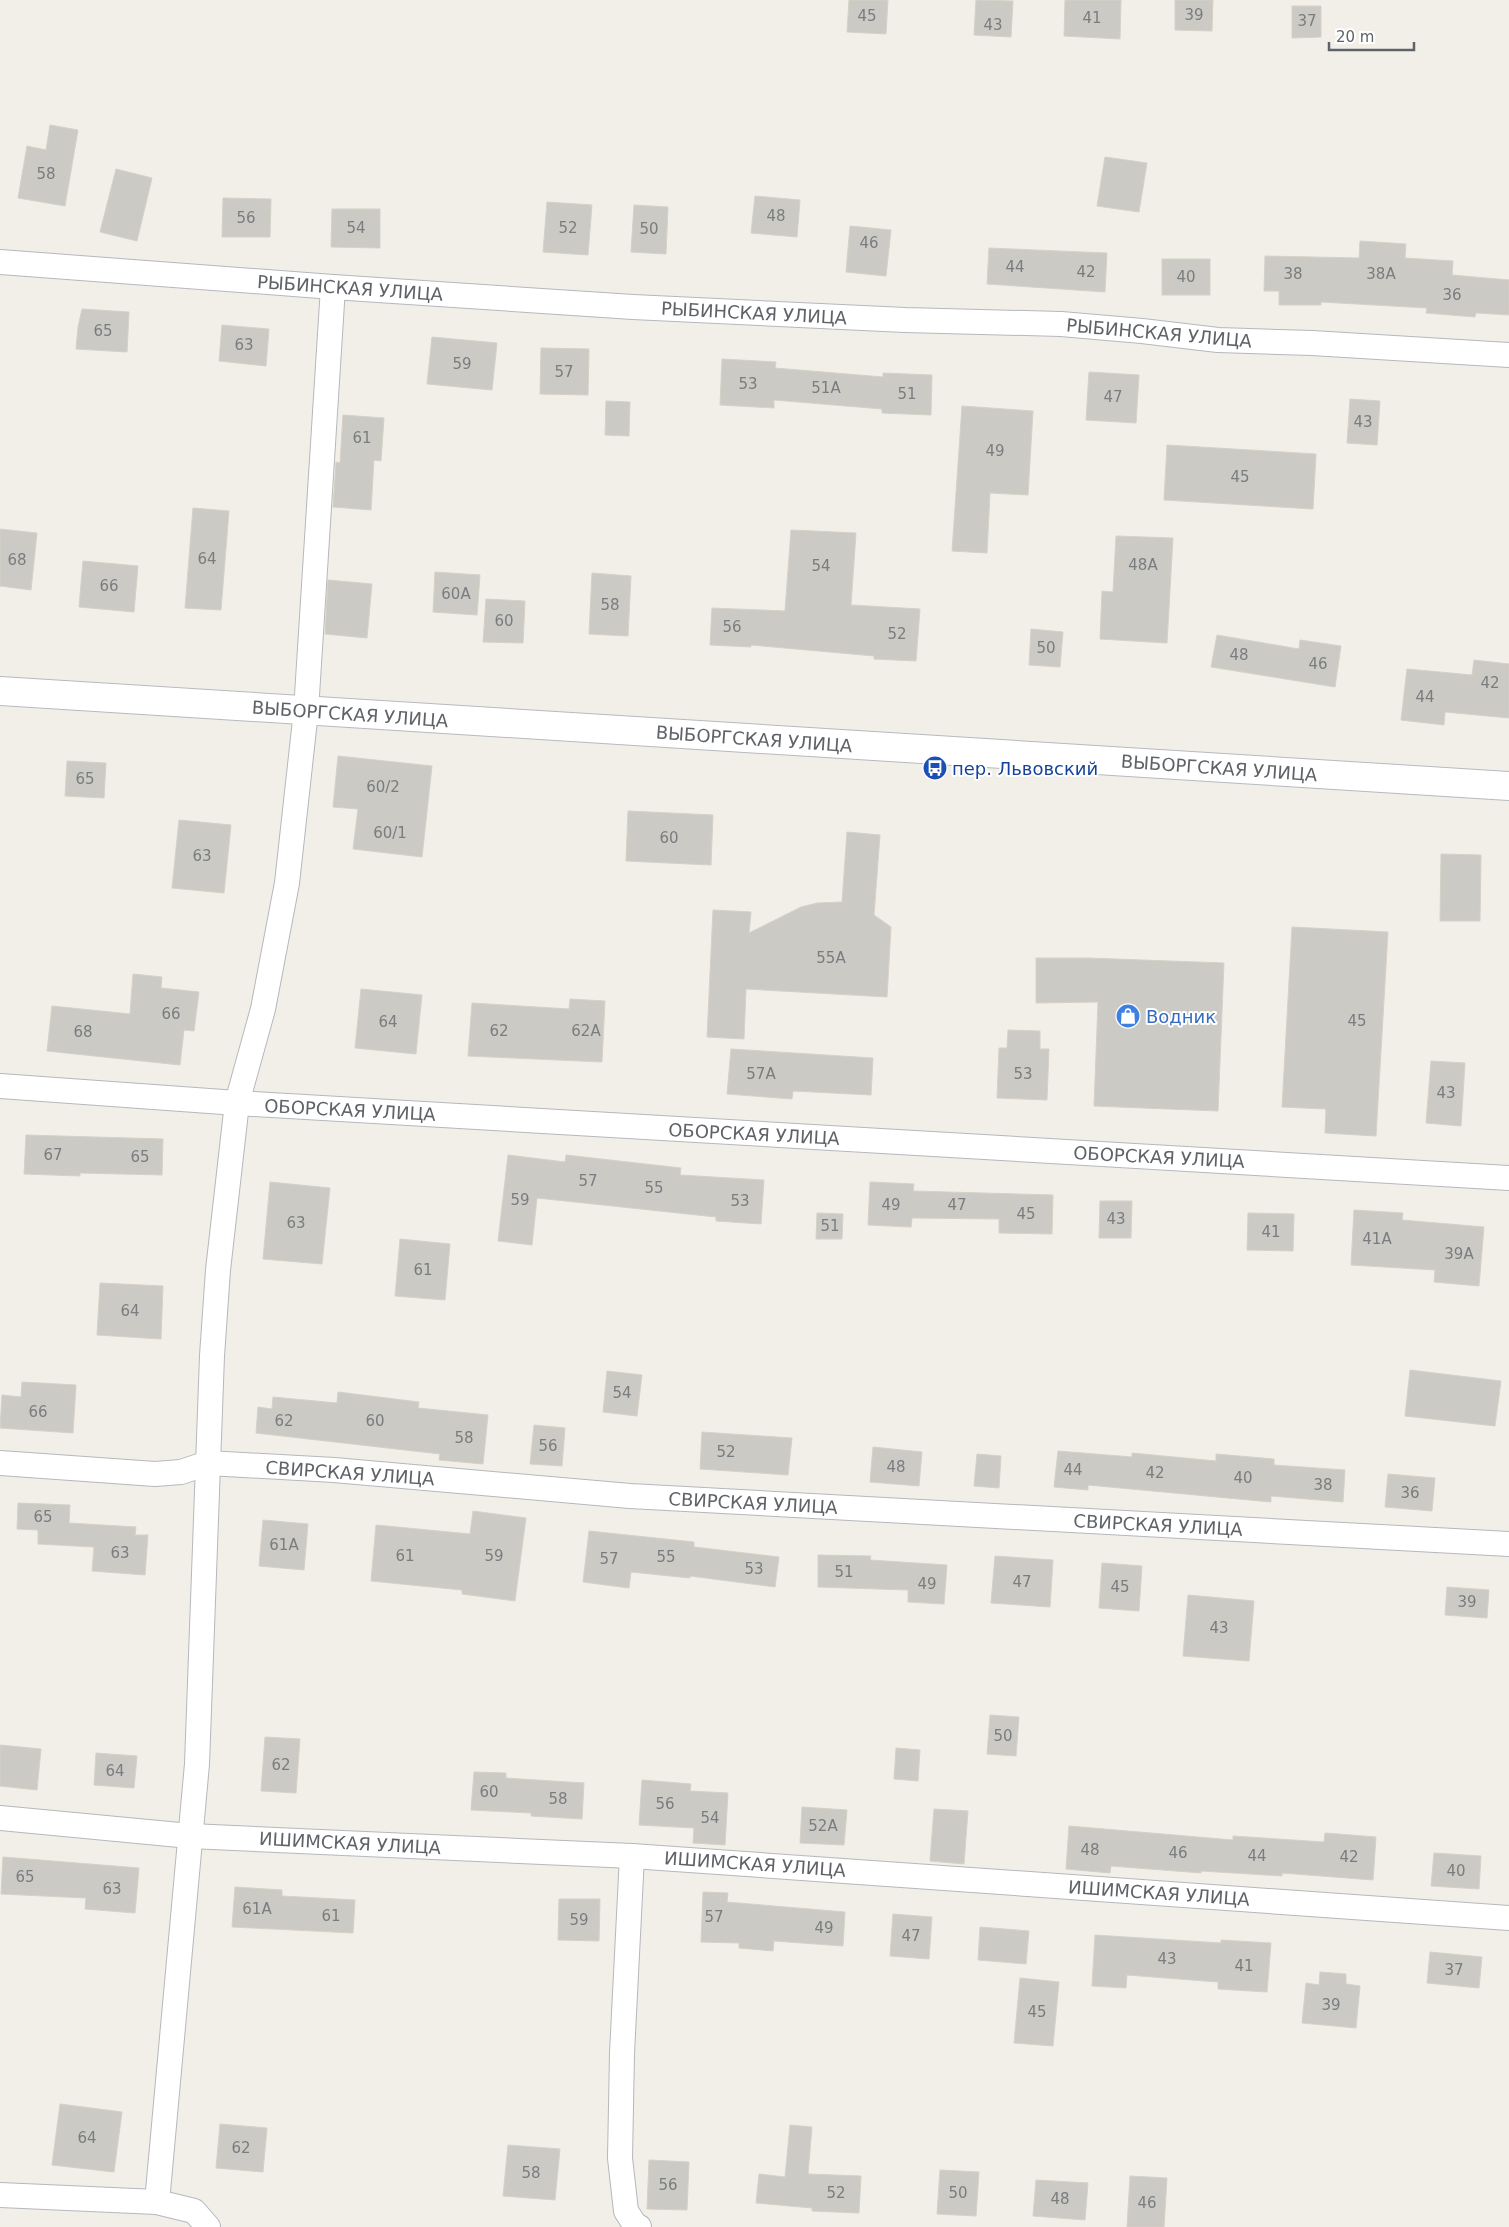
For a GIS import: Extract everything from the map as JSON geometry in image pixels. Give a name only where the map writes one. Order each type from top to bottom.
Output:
[{"type":"street","name":"РЫБИНСКАЯ УЛИЦА","points":[[0,262],[333,287],[643,307],[905,320],[1061,324],[1218,340],[1312,343],[1509,356]]},
{"type":"street","points":[[157,2202],[197,1764],[208,1463],[218,1270],[237,1103],[264,1009],[287,883],[306,711],[333,287]]},
{"type":"street","name":"ВЫБОРГСКАЯ УЛИЦА","points":[[0,691],[1509,786]]},
{"type":"street","name":"ОБОРСКАЯ УЛИЦА","points":[[0,1086],[237,1103],[1509,1178]]},
{"type":"street","name":"СВИРСКАЯ УЛИЦА","points":[[0,1464],[154,1474],[181,1472],[208,1463],[334,1470],[630,1496],[1509,1544]]},
{"type":"street","name":"ИШИМСКАЯ УЛИЦА","points":[[0,1818],[190,1836],[632,1856],[1509,1918]]},
{"type":"street","points":[[632,1856],[622,2053],[620,2158],[633,2219]]},
{"type":"street","points":[[0,2195],[157,2202],[194,2211],[208,2227]]},
{"type":"building","points":[[849,0],[888,0],[886,34],[847,32]]},
{"type":"building","points":[[976,0],[1013,1],[1011,37],[974,35]]},
{"type":"building","points":[[1065,0],[1121,0],[1120,39],[1064,36]]},
{"type":"building","points":[[1175,0],[1213,0],[1212,31],[1175,30]]},
{"type":"building","points":[[1292,6],[1321,6],[1321,37],[1292,38]]},
{"type":"building","points":[[50,125],[78,130],[65,206],[18,198],[27,146],[46,150]]},
{"type":"building","points":[[1105,157],[1147,163],[1139,212],[1097,206]]},
{"type":"building","points":[[116,169],[152,178],[137,241],[100,232]]},
{"type":"building","points":[[755,196],[800,200],[797,237],[751,233]]},
{"type":"building","points":[[223,198],[271,199],[270,237],[222,237]]},
{"type":"building","points":[[547,202],[592,205],[588,255],[543,252]]},
{"type":"building","points":[[634,205],[668,207],[666,254],[631,252]]},
{"type":"building","points":[[332,209],[380,209],[380,248],[331,247]]},
{"type":"building","points":[[850,226],[891,230],[886,276],[846,272]]},
{"type":"building","points":[[1360,241],[1406,244],[1405,258],[1453,261],[1452,275],[1509,280],[1509,315],[1476,313],[1475,317],[1426,313],[1427,308],[1321,302],[1321,305],[1279,305],[1279,291],[1264,291],[1265,256],[1359,258]]},
{"type":"building","points":[[989,248],[1107,253],[1105,292],[987,284]]},
{"type":"building","points":[[1162,259],[1210,259],[1210,295],[1162,295]]},
{"type":"building","points":[[82,309],[129,312],[127,352],[76,349]]},
{"type":"building","points":[[222,325],[269,329],[266,366],[219,361]]},
{"type":"building","points":[[432,337],[497,343],[492,390],[427,384]]},
{"type":"building","points":[[541,348],[589,349],[588,395],[540,394]]},
{"type":"building","points":[[722,359],[776,362],[775,368],[883,377],[883,373],[932,375],[931,415],[882,413],[882,409],[774,400],[774,408],[720,405]]},
{"type":"building","points":[[1089,372],[1139,375],[1136,423],[1086,420]]},
{"type":"building","points":[[1350,399],[1380,401],[1377,445],[1347,443]]},
{"type":"building","points":[[606,401],[630,402],[629,436],[605,435]]},
{"type":"building","points":[[962,406],[1033,411],[1028,495],[990,493],[987,553],[952,551]]},
{"type":"building","points":[[343,415],[384,418],[381,461],[374,460],[371,510],[333,507],[336,462],[340,463]]},
{"type":"building","points":[[1167,445],[1316,454],[1313,509],[1164,500]]},
{"type":"building","points":[[193,508],[229,511],[221,610],[185,608]]},
{"type":"building","points":[[0,529],[37,533],[31,590],[0,586]]},
{"type":"building","points":[[791,530],[856,533],[851,605],[920,609],[916,661],[874,659],[874,656],[751,645],[751,647],[710,645],[712,608],[785,611]]},
{"type":"building","points":[[1116,536],[1173,538],[1167,643],[1100,639],[1102,591],[1113,592]]},
{"type":"building","points":[[83,561],[138,566],[134,612],[79,607]]},
{"type":"building","points":[[435,572],[480,575],[477,615],[433,612]]},
{"type":"building","points":[[592,573],[631,576],[628,636],[589,634]]},
{"type":"building","points":[[328,580],[372,584],[367,638],[325,634]]},
{"type":"building","points":[[486,599],[525,601],[523,643],[483,642]]},
{"type":"building","points":[[1031,629],[1063,632],[1060,667],[1029,665]]},
{"type":"building","points":[[1217,635],[1299,649],[1300,640],[1341,646],[1335,687],[1211,667]]},
{"type":"building","points":[[1474,660],[1509,664],[1509,718],[1445,712],[1444,725],[1401,720],[1407,669],[1472,675]]},
{"type":"building","points":[[338,756],[432,766],[422,857],[353,849],[358,809],[333,807]]},
{"type":"building","points":[[67,761],[106,763],[104,798],[65,796]]},
{"type":"building","points":[[628,811],[713,815],[711,865],[626,861]]},
{"type":"building","points":[[179,820],[231,825],[224,893],[172,888]]},
{"type":"building","points":[[847,832],[880,835],[874,915],[891,927],[887,997],[746,989],[744,1039],[707,1037],[713,910],[751,912],[749,933],[801,907],[817,903],[842,902]]},
{"type":"building","points":[[1441,854],[1481,855],[1480,921],[1440,921]]},
{"type":"building","points":[[1292,927],[1388,932],[1376,1136],[1325,1133],[1326,1109],[1282,1107]]},
{"type":"building","points":[[1036,958],[1224,963],[1218,1111],[1094,1106],[1098,1002],[1036,1003]]},
{"type":"building","points":[[133,974],[162,977],[161,988],[199,992],[194,1031],[184,1030],[180,1065],[47,1051],[52,1006],[130,1014]]},
{"type":"building","points":[[361,989],[422,995],[416,1054],[355,1048]]},
{"type":"building","points":[[570,999],[605,1001],[602,1062],[468,1056],[472,1003],[569,1009]]},
{"type":"building","points":[[1008,1030],[1040,1031],[1040,1049],[1049,1049],[1047,1100],[997,1098],[999,1048],[1007,1048]]},
{"type":"building","points":[[731,1049],[873,1058],[871,1095],[793,1091],[792,1099],[727,1094]]},
{"type":"building","points":[[1431,1061],[1465,1063],[1461,1126],[1426,1123]]},
{"type":"building","points":[[26,1135],[163,1139],[162,1175],[80,1173],[80,1176],[24,1174]]},
{"type":"building","points":[[508,1155],[565,1162],[566,1155],[681,1168],[680,1175],[764,1180],[761,1224],[716,1221],[716,1217],[537,1198],[532,1245],[498,1241]]},
{"type":"building","points":[[270,1182],[330,1188],[322,1264],[263,1259]]},
{"type":"building","points":[[870,1182],[914,1184],[913,1191],[1053,1195],[1052,1234],[999,1233],[999,1219],[912,1218],[911,1227],[868,1225]]},
{"type":"building","points":[[1100,1201],[1132,1201],[1131,1238],[1099,1238]]},
{"type":"building","points":[[1354,1210],[1403,1213],[1402,1220],[1484,1227],[1479,1286],[1434,1282],[1435,1270],[1351,1265]]},
{"type":"building","points":[[817,1213],[843,1214],[842,1239],[816,1239]]},
{"type":"building","points":[[1248,1213],[1294,1214],[1293,1251],[1247,1250]]},
{"type":"building","points":[[400,1239],[450,1244],[445,1300],[395,1296]]},
{"type":"building","points":[[100,1283],[163,1286],[161,1339],[97,1335]]},
{"type":"building","points":[[1410,1370],[1501,1381],[1495,1426],[1405,1416]]},
{"type":"building","points":[[607,1371],[642,1375],[637,1416],[603,1412]]},
{"type":"building","points":[[22,1382],[76,1385],[73,1433],[0,1428],[2,1395],[21,1397]]},
{"type":"building","points":[[338,1392],[419,1402],[418,1408],[488,1415],[483,1464],[439,1460],[440,1454],[256,1433],[258,1407],[272,1409],[273,1397],[337,1403]]},
{"type":"building","points":[[534,1425],[565,1428],[562,1466],[530,1464]]},
{"type":"building","points":[[702,1432],[792,1438],[788,1475],[700,1469]]},
{"type":"building","points":[[873,1447],[922,1452],[919,1486],[870,1482]]},
{"type":"building","points":[[1058,1451],[1132,1457],[1132,1453],[1216,1461],[1216,1454],[1274,1459],[1274,1465],[1345,1470],[1343,1502],[1271,1496],[1271,1502],[1088,1485],[1088,1490],[1054,1487]]},
{"type":"building","points":[[977,1454],[1001,1456],[999,1488],[974,1486]]},
{"type":"building","points":[[1388,1474],[1435,1478],[1432,1511],[1385,1507]]},
{"type":"building","points":[[18,1503],[70,1505],[69,1523],[136,1527],[135,1535],[148,1535],[145,1575],[92,1571],[94,1547],[38,1544],[38,1530],[17,1529]]},
{"type":"building","points":[[473,1511],[526,1518],[515,1601],[462,1594],[462,1590],[371,1581],[376,1525],[470,1534]]},
{"type":"building","points":[[263,1520],[308,1524],[304,1570],[259,1566]]},
{"type":"building","points":[[589,1531],[694,1542],[694,1547],[779,1557],[775,1587],[690,1576],[690,1578],[631,1572],[629,1588],[583,1582]]},
{"type":"building","points":[[818,1555],[871,1556],[870,1560],[947,1565],[944,1604],[908,1602],[908,1590],[818,1587]]},
{"type":"building","points":[[995,1556],[1053,1560],[1050,1607],[991,1603]]},
{"type":"building","points":[[1102,1563],[1142,1566],[1139,1611],[1099,1608]]},
{"type":"building","points":[[1447,1587],[1489,1590],[1487,1618],[1445,1615]]},
{"type":"building","points":[[1188,1595],[1254,1601],[1249,1661],[1183,1656]]},
{"type":"building","points":[[990,1715],[1019,1717],[1016,1756],[987,1754]]},
{"type":"building","points":[[265,1737],[300,1739],[296,1793],[261,1791]]},
{"type":"building","points":[[0,1745],[41,1749],[37,1790],[0,1786]]},
{"type":"building","points":[[896,1748],[920,1750],[918,1781],[894,1779]]},
{"type":"building","points":[[96,1753],[137,1756],[134,1788],[94,1785]]},
{"type":"building","points":[[474,1772],[506,1773],[506,1778],[584,1783],[582,1819],[531,1816],[531,1813],[471,1810]]},
{"type":"building","points":[[642,1780],[691,1784],[690,1791],[728,1793],[725,1845],[693,1843],[694,1828],[639,1825]]},
{"type":"building","points":[[802,1807],[847,1810],[844,1845],[800,1843]]},
{"type":"building","points":[[934,1809],[968,1811],[964,1864],[930,1861]]},
{"type":"building","points":[[1069,1826],[1233,1840],[1233,1836],[1324,1842],[1325,1833],[1376,1837],[1373,1880],[1282,1873],[1282,1876],[1201,1871],[1201,1873],[1111,1866],[1110,1873],[1066,1869]]},
{"type":"building","points":[[1434,1853],[1481,1856],[1479,1889],[1431,1886]]},
{"type":"building","points":[[3,1857],[139,1868],[135,1913],[85,1909],[86,1898],[1,1894]]},
{"type":"building","points":[[235,1887],[282,1890],[282,1896],[355,1900],[353,1933],[232,1927]]},
{"type":"building","points":[[703,1892],[728,1893],[727,1902],[845,1912],[843,1946],[774,1941],[773,1951],[739,1948],[739,1943],[701,1942]]},
{"type":"building","points":[[559,1899],[600,1899],[599,1941],[558,1940]]},
{"type":"building","points":[[893,1914],[932,1917],[929,1959],[890,1956]]},
{"type":"building","points":[[980,1927],[1029,1931],[1026,1964],[978,1960]]},
{"type":"building","points":[[1095,1935],[1221,1943],[1221,1940],[1271,1943],[1267,1992],[1218,1989],[1218,1982],[1127,1975],[1126,1988],[1092,1986]]},
{"type":"building","points":[[1430,1952],[1482,1957],[1479,1988],[1427,1983]]},
{"type":"building","points":[[1320,1972],[1346,1974],[1346,1984],[1360,1986],[1356,2028],[1302,2023],[1306,1983],[1319,1985]]},
{"type":"building","points":[[1020,1978],[1059,1982],[1053,2046],[1014,2043]]},
{"type":"building","points":[[60,2104],[122,2112],[114,2172],[52,2165]]},
{"type":"building","points":[[220,2124],[267,2128],[263,2172],[216,2168]]},
{"type":"building","points":[[790,2125],[812,2127],[808,2174],[861,2176],[859,2213],[812,2211],[812,2208],[756,2203],[759,2174],[785,2177]]},
{"type":"building","points":[[508,2145],[560,2149],[555,2200],[503,2196]]},
{"type":"building","points":[[649,2160],[689,2162],[687,2210],[647,2209]]},
{"type":"building","points":[[940,2170],[979,2172],[976,2216],[937,2214]]},
{"type":"building","points":[[1130,2176],[1167,2178],[1164,2227],[1127,2227]]},
{"type":"building","points":[[1036,2180],[1088,2183],[1085,2220],[1033,2216]]},
{"type":"place","name":"пер. Львовский","points":[[935,768]]},
{"type":"place","name":"Водник","points":[[1128,1016]]}]
